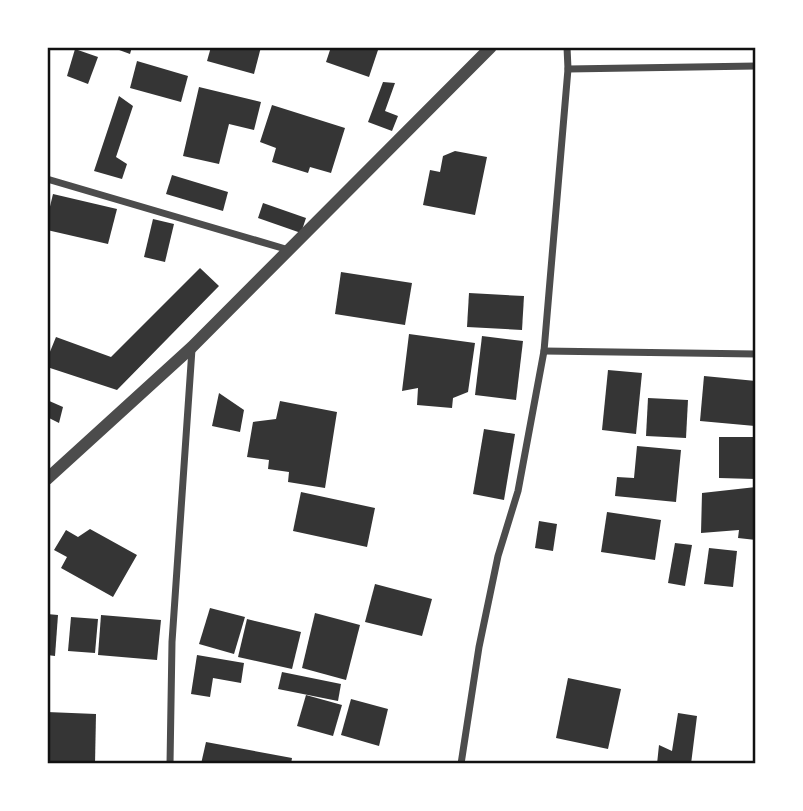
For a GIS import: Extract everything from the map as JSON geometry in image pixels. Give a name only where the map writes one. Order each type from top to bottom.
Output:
[{"type":"street","points":[[47,479],[192,347],[491,47]]},
{"type":"street","points":[[461,764],[479,647],[498,556],[518,491],[544,351],[568,69],[567,47]]},
{"type":"street","points":[[568,69],[756,66]]},
{"type":"street","points":[[47,179],[289,250]]},
{"type":"street","points":[[170,764],[172,642],[192,347]]},
{"type":"street","points":[[544,351],[756,354]]},
{"type":"building","points":[[111,47],[132,47],[130,54]]},
{"type":"building","points":[[211,47],[261,47],[254,74],[207,61]]},
{"type":"building","points":[[331,47],[379,47],[369,77],[326,62]]},
{"type":"building","points":[[75,49],[98,57],[88,84],[67,76]]},
{"type":"building","points":[[137,61],[188,76],[181,102],[130,88]]},
{"type":"building","points":[[383,82],[395,83],[385,111],[398,116],[392,131],[368,122]]},
{"type":"building","points":[[199,87],[261,102],[254,130],[229,124],[219,164],[183,156]]},
{"type":"building","points":[[119,96],[133,106],[116,157],[127,164],[122,179],[94,171]]},
{"type":"building","points":[[272,105],[345,128],[331,173],[310,167],[308,173],[272,162],[276,148],[260,142]]},
{"type":"building","points":[[455,151],[487,157],[475,215],[423,205],[430,170],[440,172],[443,156]]},
{"type":"building","points":[[172,175],[228,192],[223,211],[166,194]]},
{"type":"building","points":[[53,194],[117,209],[108,244],[47,230]]},
{"type":"building","points":[[263,203],[306,218],[301,233],[258,218]]},
{"type":"building","points":[[153,219],[174,224],[165,262],[144,257]]},
{"type":"building","points":[[200,268],[219,286],[117,390],[47,367],[47,359],[56,337],[111,357]]},
{"type":"building","points":[[341,272],[412,283],[405,325],[335,314]]},
{"type":"building","points":[[469,293],[524,296],[522,330],[467,327]]},
{"type":"building","points":[[409,334],[475,343],[468,392],[453,398],[452,408],[417,405],[418,388],[402,391]]},
{"type":"building","points":[[482,336],[523,341],[516,400],[475,395]]},
{"type":"building","points":[[608,370],[642,373],[636,434],[602,430]]},
{"type":"building","points":[[704,376],[756,381],[755,426],[700,421]]},
{"type":"building","points":[[219,393],[244,410],[240,432],[212,426]]},
{"type":"building","points":[[648,398],[688,400],[686,438],[646,436]]},
{"type":"building","points":[[47,400],[63,407],[59,423],[47,417]]},
{"type":"building","points":[[280,401],[337,412],[325,488],[288,482],[289,472],[268,469],[269,460],[247,457],[253,422],[276,419]]},
{"type":"building","points":[[484,429],[515,434],[504,500],[473,494]]},
{"type":"building","points":[[719,437],[756,437],[756,479],[719,478]]},
{"type":"building","points":[[637,446],[681,450],[676,502],[615,496],[617,477],[634,478]]},
{"type":"building","points":[[756,487],[756,540],[738,538],[739,530],[701,533],[702,493]]},
{"type":"building","points":[[301,492],[375,508],[367,547],[293,531]]},
{"type":"building","points":[[607,512],[661,520],[655,560],[601,552]]},
{"type":"building","points":[[539,521],[557,524],[553,551],[535,548]]},
{"type":"building","points":[[90,529],[137,555],[113,597],[61,568],[67,557],[54,550],[66,530],[78,537]]},
{"type":"building","points":[[675,543],[692,545],[685,586],[668,583]]},
{"type":"building","points":[[709,548],[737,551],[733,587],[704,584]]},
{"type":"building","points":[[375,584],[432,599],[422,636],[365,622]]},
{"type":"building","points":[[210,608],[245,617],[234,654],[199,644]]},
{"type":"building","points":[[315,613],[360,625],[346,680],[302,668]]},
{"type":"building","points":[[47,614],[58,615],[55,656],[47,655]]},
{"type":"building","points":[[101,615],[161,620],[157,660],[98,655]]},
{"type":"building","points":[[71,617],[98,619],[95,653],[68,651]]},
{"type":"building","points":[[247,619],[301,632],[292,669],[238,657]]},
{"type":"building","points":[[197,655],[244,663],[241,683],[213,678],[210,697],[191,694]]},
{"type":"building","points":[[282,672],[341,684],[338,701],[278,689]]},
{"type":"building","points":[[568,678],[621,689],[608,749],[556,738]]},
{"type":"building","points":[[306,695],[342,705],[333,736],[297,726]]},
{"type":"building","points":[[351,699],[388,709],[379,746],[341,735]]},
{"type":"building","points":[[47,712],[96,714],[95,764],[47,764]]},
{"type":"building","points":[[678,713],[697,716],[691,764],[657,764],[659,745],[672,751]]},
{"type":"building","points":[[206,742],[292,758],[291,764],[201,764]]}]
